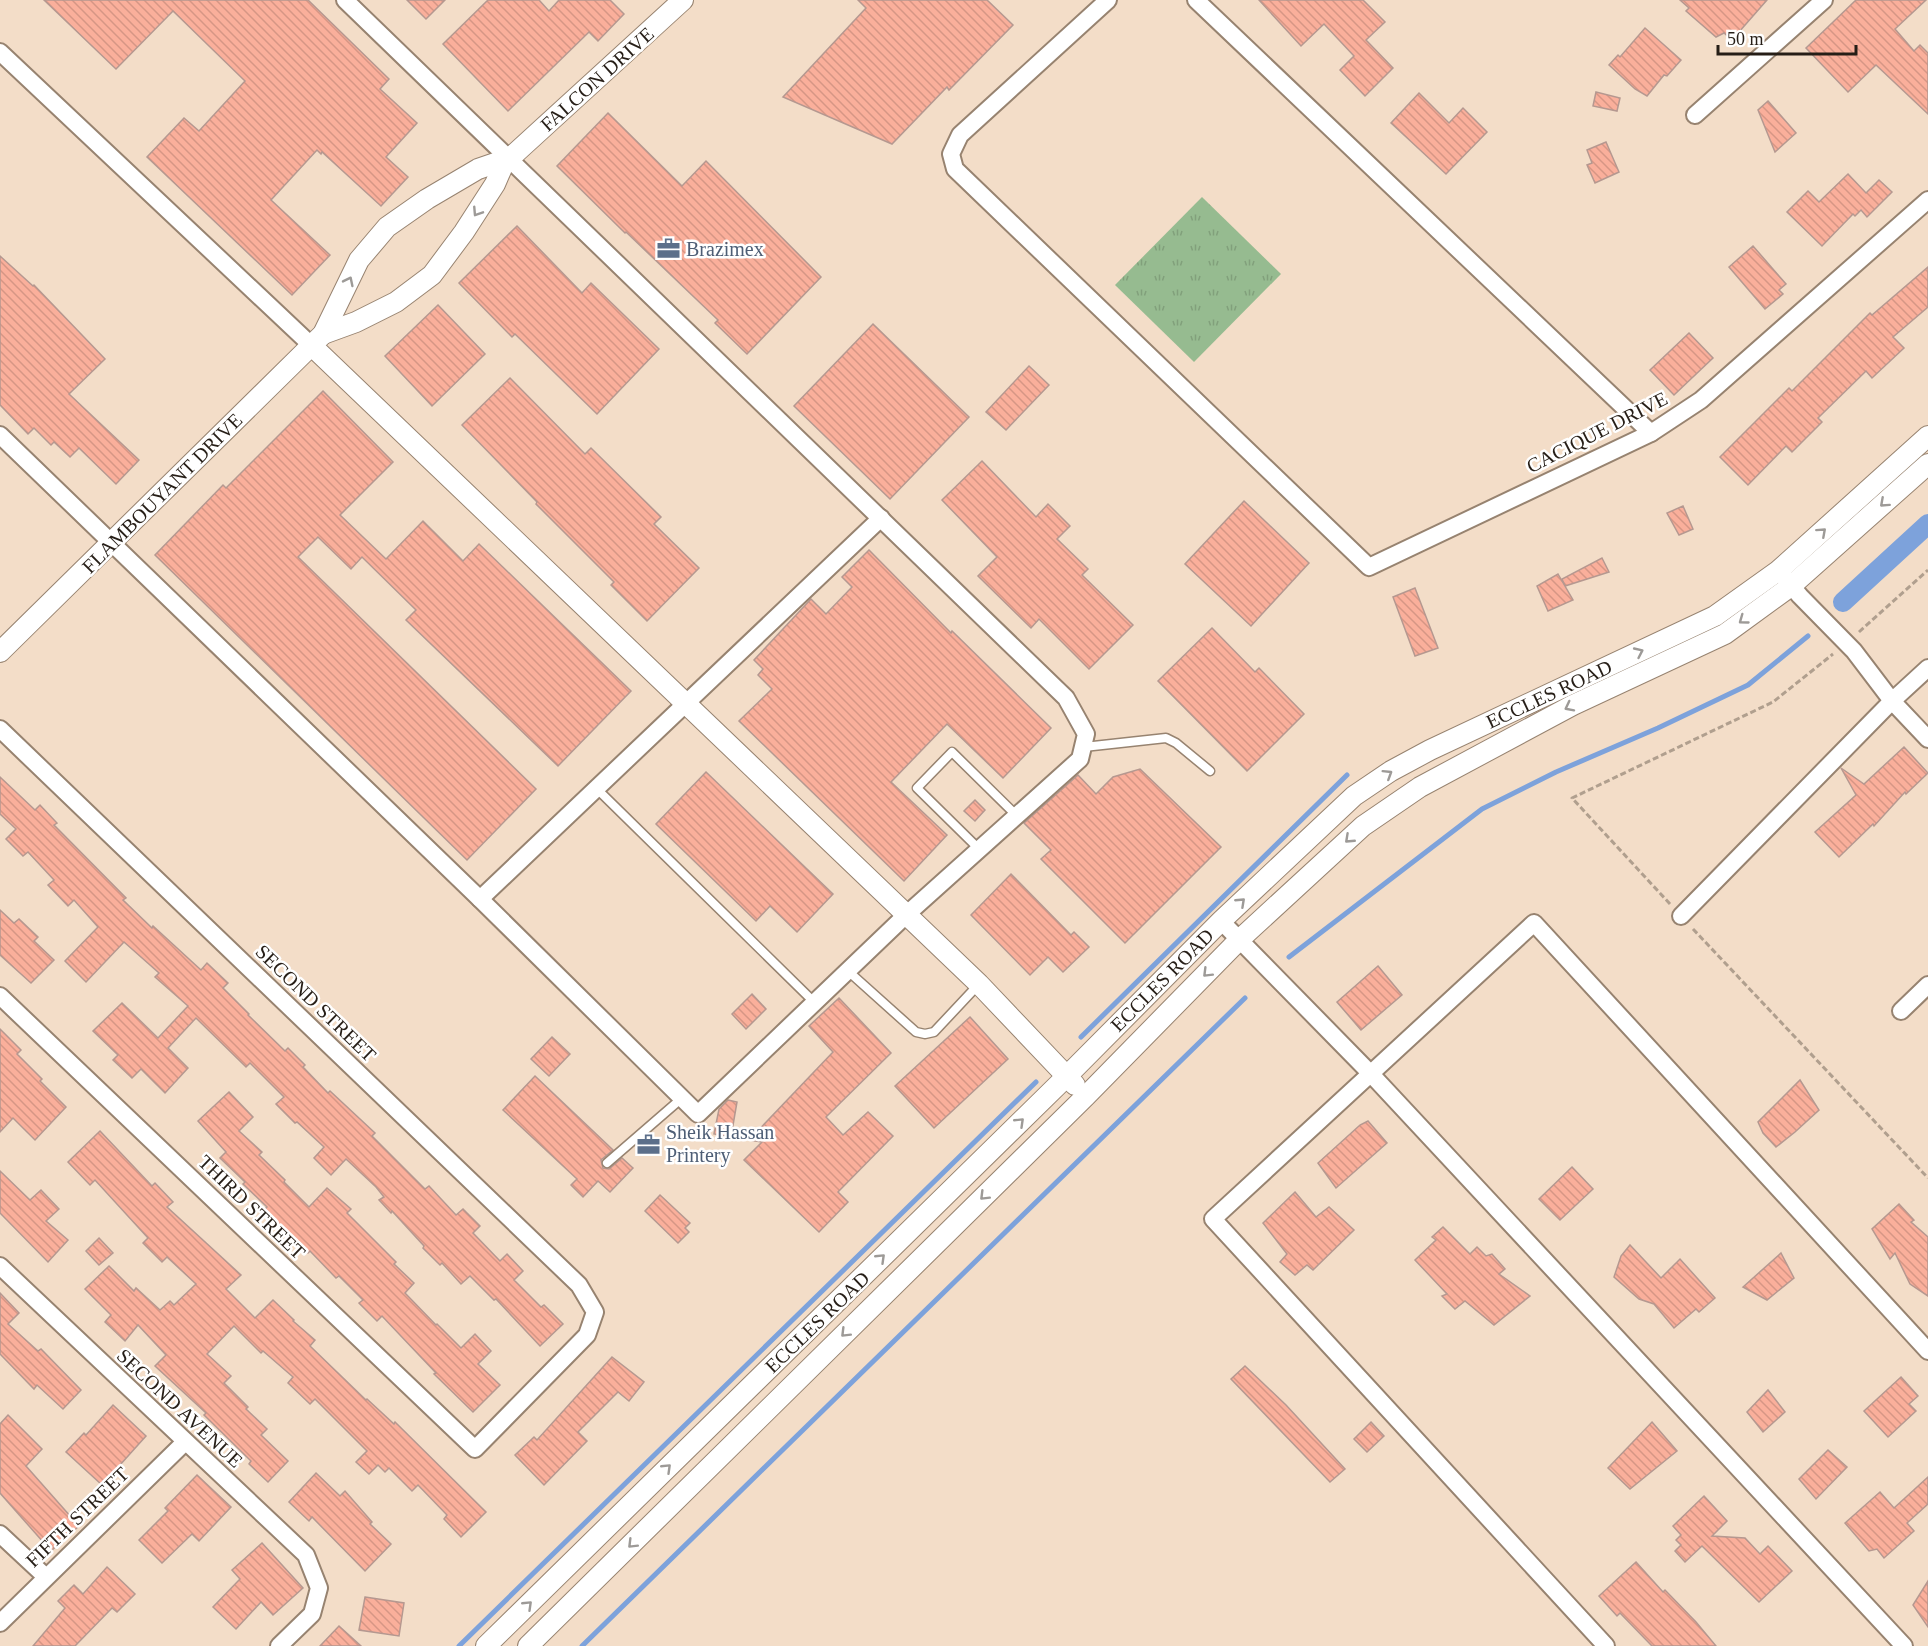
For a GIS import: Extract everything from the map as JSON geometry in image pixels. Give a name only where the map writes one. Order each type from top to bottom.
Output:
[{"type":"street","points":[[0,435],[480,899],[698,1114],[906,915],[1080,759],[1086,734],[1066,699],[345,0]]},
{"type":"street","name":"FALCON DRIVE","points":[[317,339],[396,302],[432,275],[464,232],[495,184],[507,159],[683,0]]},
{"type":"street","name":"CACIQUE DRIVE","points":[[1108,0],[960,135],[951,154],[955,169],[1368,567],[1651,433],[1701,400],[1928,201]]},
{"type":"street","points":[[1196,0],[1651,433]]},
{"type":"street","points":[[1695,115],[1824,0]]},
{"type":"street","points":[[0,52],[317,339],[685,704],[979,984],[1086,1096]]},
{"type":"street","name":"FALCON DRIVE","points":[[317,339],[359,260],[387,227],[427,199],[478,169],[507,159]]},
{"type":"street","name":"FLAMBOUYANT DRIVE","points":[[0,652],[317,339]]},
{"type":"street","name":"ECCLES ROAD","points":[[528,1646],[1086,1096],[1239,940],[1363,826],[1420,787],[1573,705],[1725,634],[1785,578],[1928,436]]},
{"type":"street","name":"ECCLES ROAD","points":[[486,1646],[1066,1077],[1221,921],[1354,796],[1391,771],[1430,750],[1715,616],[1785,578],[1928,464]]},
{"type":"street","points":[[480,899],[880,518]]},
{"type":"street","points":[[1785,578],[1928,739]]},
{"type":"street","points":[[1681,916],[1892,701],[1928,668]]},
{"type":"street","name":"SECOND STREET","points":[[0,729],[579,1285],[595,1312],[587,1335],[475,1449]]},
{"type":"street","points":[[1221,921],[1371,1074],[1904,1646]]},
{"type":"street","points":[[1606,1646],[1213,1219],[1534,923],[1928,1351]]},
{"type":"street","points":[[1901,1011],[1928,985]]},
{"type":"street","name":"THIRD STREET","points":[[0,996],[475,1449]]},
{"type":"street","name":"SECOND AVENUE","points":[[0,1266],[306,1555],[319,1588],[312,1614],[279,1646]]},
{"type":"street","name":"FIFTH STREET","points":[[0,1623],[185,1442]]},
{"type":"street","points":[[0,1534],[46,1577]]},
{"type":"lane","points":[[1084,747],[1166,738],[1176,743],[1210,771]]},
{"type":"lane","points":[[979,849],[917,788],[952,752],[1016,815]]},
{"type":"lane","points":[[596,788],[814,1002]]},
{"type":"lane","points":[[848,970],[916,1032],[925,1034],[934,1032],[979,984]]},
{"type":"lane","points":[[607,1163],[682,1098]]},
{"type":"path","points":[[1928,570],[1846,644],[1773,702],[1572,798],[1928,1178]]},
{"type":"green space","points":[[1202,197],[1281,274],[1194,362],[1115,285]]},
{"type":"building","points":[[44,0],[308,0],[389,79],[380,89],[417,123],[386,157],[408,177],[381,206],[317,150],[271,200],[330,255],[292,295],[147,157],[184,118],[199,131],[245,81],[173,11],[116,69]]},
{"type":"building","points":[[407,0],[445,0],[426,19]]},
{"type":"building","points":[[488,0],[539,0],[549,11],[559,0],[610,0],[624,14],[598,41],[589,32],[508,111],[443,44]]},
{"type":"building","points":[[858,0],[987,0],[1013,25],[949,90],[947,87],[892,144],[783,97],[866,8]]},
{"type":"building","points":[[1259,0],[1363,0],[1385,22],[1366,40],[1393,68],[1365,96],[1340,70],[1354,56],[1324,24],[1301,46]]},
{"type":"building","points":[[1680,0],[1767,0],[1732,40],[1724,33],[1716,37],[1686,11],[1689,8]]},
{"type":"building","points":[[1856,0],[1926,0],[1895,29],[1914,51],[1920,45],[1928,53],[1928,114],[1876,65],[1848,92],[1806,48]]},
{"type":"building","points":[[1645,28],[1681,60],[1667,76],[1664,75],[1647,96],[1635,89],[1609,65],[1618,55],[1620,57]]},
{"type":"building","points":[[1596,92],[1620,98],[1617,111],[1593,106]]},
{"type":"building","points":[[1419,93],[1449,123],[1463,108],[1487,132],[1446,174],[1391,123]]},
{"type":"building","points":[[1768,101],[1796,133],[1775,152],[1758,110]]},
{"type":"building","points":[[608,113],[682,186],[706,161],[821,277],[747,354],[715,323],[718,320],[557,166]]},
{"type":"building","points":[[1606,142],[1619,172],[1595,183],[1587,165],[1592,163],[1587,150]]},
{"type":"building","points":[[1848,174],[1866,193],[1879,180],[1892,192],[1867,217],[1861,210],[1855,216],[1853,214],[1822,246],[1787,212],[1808,191],[1819,202]]},
{"type":"building","points":[[517,226],[582,293],[591,283],[659,349],[597,414],[515,334],[512,337],[459,283]]},
{"type":"building","points":[[1753,246],[1786,284],[1779,290],[1783,294],[1765,309],[1729,267]]},
{"type":"building","points":[[0,256],[34,285],[105,359],[69,394],[139,460],[116,484],[79,448],[70,457],[54,442],[51,445],[34,428],[28,434],[0,405]]},
{"type":"building","points":[[1928,267],[1928,307],[1893,337],[1904,348],[1872,378],[1866,371],[1818,418],[1822,422],[1792,452],[1786,446],[1748,485],[1720,457],[1789,388],[1792,391],[1870,313],[1872,315]]},
{"type":"building","points":[[438,305],[485,354],[432,406],[385,356]]},
{"type":"building","points":[[873,324],[969,417],[890,499],[794,406]]},
{"type":"building","points":[[1689,333],[1713,358],[1674,395],[1650,370]]},
{"type":"building","points":[[1029,366],[1049,385],[1006,430],[986,412]]},
{"type":"building","points":[[510,378],[585,454],[591,448],[661,517],[654,524],[699,568],[647,621],[611,585],[614,582],[462,425]]},
{"type":"building","points":[[323,391],[393,462],[340,515],[386,559],[423,521],[463,561],[479,544],[631,691],[558,766],[406,620],[416,610],[362,557],[351,569],[318,537],[298,557],[536,789],[467,860],[155,555],[223,485],[226,488]]},
{"type":"building","points":[[982,461],[1036,517],[1048,504],[1070,526],[1057,539],[1088,569],[1082,575],[1133,625],[1089,669],[1039,619],[1031,628],[978,576],[997,557],[942,500]]},
{"type":"building","points":[[1244,501],[1309,563],[1251,626],[1185,564]]},
{"type":"building","points":[[1683,506],[1693,529],[1679,535],[1667,513]]},
{"type":"building","points":[[869,550],[951,633],[952,631],[1051,728],[1003,778],[947,724],[891,782],[947,835],[904,881],[739,721],[772,689],[758,675],[763,669],[754,660],[811,599],[826,614],[852,587],[842,577]]},
{"type":"building","points":[[1602,558],[1609,572],[1565,586],[1562,579]]},
{"type":"building","points":[[1558,574],[1573,600],[1548,611],[1537,586]]},
{"type":"building","points":[[1415,588],[1438,648],[1415,656],[1393,597]]},
{"type":"building","points":[[1212,628],[1255,672],[1259,668],[1304,714],[1247,771],[1158,681]]},
{"type":"building","points":[[1904,747],[1928,773],[1906,794],[1905,792],[1874,826],[1873,824],[1839,857],[1815,832],[1856,795],[1841,768],[1864,784]]},
{"type":"building","points":[[1140,769],[1221,847],[1125,943],[1041,859],[1051,850],[1024,823],[1078,775],[1096,794],[1113,777]]},
{"type":"building","points":[[706,772],[833,894],[797,932],[770,906],[756,921],[656,824]]},
{"type":"building","points":[[0,777],[35,810],[40,805],[57,823],[54,825],[126,898],[123,900],[152,928],[153,926],[201,970],[207,963],[228,983],[223,988],[248,1015],[285,1051],[288,1048],[328,1093],[330,1091],[375,1133],[372,1136],[425,1189],[429,1186],[456,1215],[463,1209],[480,1226],[473,1233],[500,1261],[507,1254],[523,1271],[514,1280],[541,1307],[544,1305],[563,1324],[540,1346],[496,1299],[494,1300],[470,1276],[461,1284],[442,1263],[440,1265],[423,1248],[424,1246],[392,1211],[391,1213],[379,1200],[384,1197],[376,1187],[346,1159],[331,1175],[314,1158],[324,1147],[276,1104],[284,1097],[250,1063],[246,1067],[196,1018],[168,1048],[188,1068],[165,1093],[141,1069],[132,1078],[113,1060],[118,1055],[93,1031],[122,1003],[158,1038],[188,1006],[155,977],[159,973],[124,942],[86,982],[65,961],[98,927],[74,900],[68,906],[48,885],[54,880],[28,852],[23,856],[6,839],[16,829],[0,814]]},
{"type":"building","points":[[975,800],[985,810],[975,821],[964,811]]},
{"type":"building","points":[[1011,874],[1071,935],[1074,932],[1089,947],[1063,972],[1048,957],[1030,975],[971,915]]},
{"type":"building","points":[[0,910],[14,923],[19,919],[38,937],[34,941],[54,960],[31,983],[0,955]]},
{"type":"building","points":[[1378,966],[1402,995],[1361,1030],[1337,1002]]},
{"type":"building","points":[[752,994],[766,1009],[746,1029],[732,1014]]},
{"type":"building","points":[[839,998],[891,1053],[826,1117],[843,1135],[868,1112],[893,1136],[838,1192],[848,1202],[819,1232],[744,1160],[762,1142],[749,1140],[833,1052],[809,1026]]},
{"type":"building","points":[[970,1017],[1008,1059],[934,1128],[895,1086]]},
{"type":"building","points":[[0,1029],[21,1050],[17,1054],[66,1107],[35,1140],[13,1118],[0,1132]]},
{"type":"building","points":[[552,1037],[570,1054],[549,1076],[531,1059]]},
{"type":"building","points":[[535,1076],[613,1150],[601,1160],[603,1168],[609,1169],[622,1158],[633,1168],[610,1192],[598,1181],[583,1197],[571,1185],[577,1179],[503,1110]]},
{"type":"building","points":[[1800,1080],[1819,1110],[1776,1147],[1763,1133],[1758,1122]]},
{"type":"building","points":[[229,1092],[253,1117],[239,1131],[262,1152],[259,1155],[309,1207],[327,1188],[351,1209],[347,1213],[414,1283],[405,1293],[436,1325],[461,1348],[475,1334],[491,1351],[478,1364],[500,1385],[473,1412],[434,1374],[436,1373],[382,1316],[377,1321],[359,1303],[363,1300],[339,1276],[336,1278],[264,1210],[267,1207],[220,1158],[226,1152],[198,1121]]},
{"type":"building","points":[[728,1100],[737,1102],[731,1137],[714,1134],[719,1109]]},
{"type":"building","points":[[1368,1121],[1387,1143],[1336,1188],[1318,1163],[1360,1125]]},
{"type":"building","points":[[100,1131],[152,1186],[155,1183],[173,1202],[167,1207],[241,1275],[226,1289],[255,1318],[273,1300],[315,1340],[310,1346],[366,1400],[394,1424],[395,1422],[486,1512],[461,1537],[444,1519],[447,1515],[418,1485],[412,1491],[389,1468],[385,1472],[378,1465],[369,1474],[356,1462],[367,1451],[315,1399],[310,1404],[288,1383],[293,1377],[263,1351],[261,1353],[234,1326],[207,1354],[231,1376],[224,1383],[267,1429],[261,1435],[288,1461],[268,1482],[249,1464],[251,1461],[204,1415],[206,1413],[155,1366],[166,1355],[138,1325],[125,1341],[105,1322],[111,1315],[85,1289],[109,1266],[134,1291],[136,1288],[160,1310],[170,1301],[174,1305],[196,1284],[167,1257],[162,1262],[143,1243],[148,1238],[95,1180],[90,1185],[68,1162]]},
{"type":"building","points":[[1572,1167],[1593,1189],[1560,1220],[1539,1199]]},
{"type":"building","points":[[0,1171],[30,1200],[41,1190],[59,1209],[46,1221],[68,1240],[48,1262],[0,1213]]},
{"type":"building","points":[[1295,1192],[1316,1217],[1329,1207],[1354,1230],[1313,1270],[1307,1265],[1295,1275],[1280,1262],[1287,1254],[1263,1223]]},
{"type":"building","points":[[660,1195],[690,1223],[685,1228],[689,1232],[678,1243],[645,1211]]},
{"type":"building","points":[[1899,1204],[1914,1220],[1911,1222],[1928,1237],[1928,1296],[1910,1284],[1895,1253],[1890,1259],[1872,1229]]},
{"type":"building","points":[[1443,1227],[1470,1254],[1477,1247],[1486,1256],[1492,1254],[1505,1269],[1499,1274],[1530,1296],[1494,1325],[1465,1301],[1455,1309],[1442,1296],[1447,1294],[1415,1260],[1436,1240],[1432,1237]]},
{"type":"building","points":[[99,1238],[113,1253],[99,1265],[86,1251]]},
{"type":"building","points":[[1630,1245],[1661,1278],[1680,1259],[1715,1298],[1699,1312],[1696,1309],[1674,1328],[1654,1304],[1639,1299],[1614,1277],[1621,1256]]},
{"type":"building","points":[[1781,1253],[1794,1278],[1767,1300],[1743,1287]]},
{"type":"building","points":[[0,1293],[19,1313],[8,1324],[38,1351],[41,1349],[81,1390],[63,1409],[37,1385],[34,1389],[0,1354]]},
{"type":"building","points":[[612,1357],[644,1382],[629,1401],[618,1392],[578,1432],[587,1441],[544,1485],[515,1455],[534,1437],[537,1440]]},
{"type":"building","points":[[1245,1366],[1286,1405],[1345,1469],[1330,1482],[1231,1379]]},
{"type":"building","points":[[1901,1377],[1918,1396],[1909,1404],[1916,1411],[1888,1437],[1864,1411]]},
{"type":"building","points":[[1768,1390],[1785,1412],[1763,1432],[1747,1412]]},
{"type":"building","points":[[113,1405],[146,1436],[102,1485],[66,1452],[84,1433],[86,1435]]},
{"type":"building","points":[[8,1415],[42,1449],[26,1466],[79,1526],[51,1551],[0,1493],[0,1424]]},
{"type":"building","points":[[1371,1422],[1384,1436],[1367,1452],[1354,1439]]},
{"type":"building","points":[[1652,1422],[1677,1451],[1630,1489],[1608,1468]]},
{"type":"building","points":[[1828,1450],[1847,1467],[1816,1499],[1799,1479]]},
{"type":"building","points":[[316,1473],[340,1496],[345,1491],[372,1522],[370,1524],[391,1544],[365,1571],[312,1517],[309,1521],[289,1502]]},
{"type":"building","points":[[197,1475],[231,1507],[199,1541],[192,1534],[162,1563],[139,1540],[168,1511],[165,1508]]},
{"type":"building","points":[[1928,1477],[1928,1504],[1907,1523],[1914,1531],[1884,1558],[1877,1549],[1869,1551],[1845,1523],[1880,1492],[1894,1508]]},
{"type":"building","points":[[1704,1496],[1727,1521],[1712,1536],[1745,1538],[1760,1554],[1768,1546],[1792,1571],[1759,1602],[1702,1546],[1685,1562],[1675,1551],[1681,1545],[1676,1540],[1681,1535],[1673,1526]]},
{"type":"building","points":[[262,1543],[303,1588],[273,1615],[261,1602],[236,1629],[213,1607],[240,1579],[232,1570]]},
{"type":"building","points":[[1636,1562],[1663,1592],[1665,1590],[1696,1622],[1716,1646],[1652,1646],[1620,1613],[1617,1616],[1599,1596]]},
{"type":"building","points":[[107,1567],[135,1594],[117,1612],[112,1608],[75,1646],[33,1646],[65,1608],[58,1601],[74,1585],[83,1594]]},
{"type":"building","points":[[1928,1581],[1928,1627],[1913,1605]]},
{"type":"building","points":[[365,1597],[404,1603],[399,1636],[359,1630]]},
{"type":"building","points":[[339,1626],[361,1646],[320,1646]]},
{"type":"waterway","points":[[1843,602],[1928,524]]},
{"type":"waterway","points":[[1289,957],[1482,809],[1556,772],[1658,728],[1748,685],[1808,636]]},
{"type":"waterway","points":[[1081,1037],[1347,775]]},
{"type":"waterway","points":[[582,1646],[1245,998]]},
{"type":"waterway","points":[[459,1646],[1036,1082]]},
{"type":"place","name":"Brazimex","points":[[668,249]]},
{"type":"place","name":"Sheik Hassan Printery","points":[[648,1144]]}]
